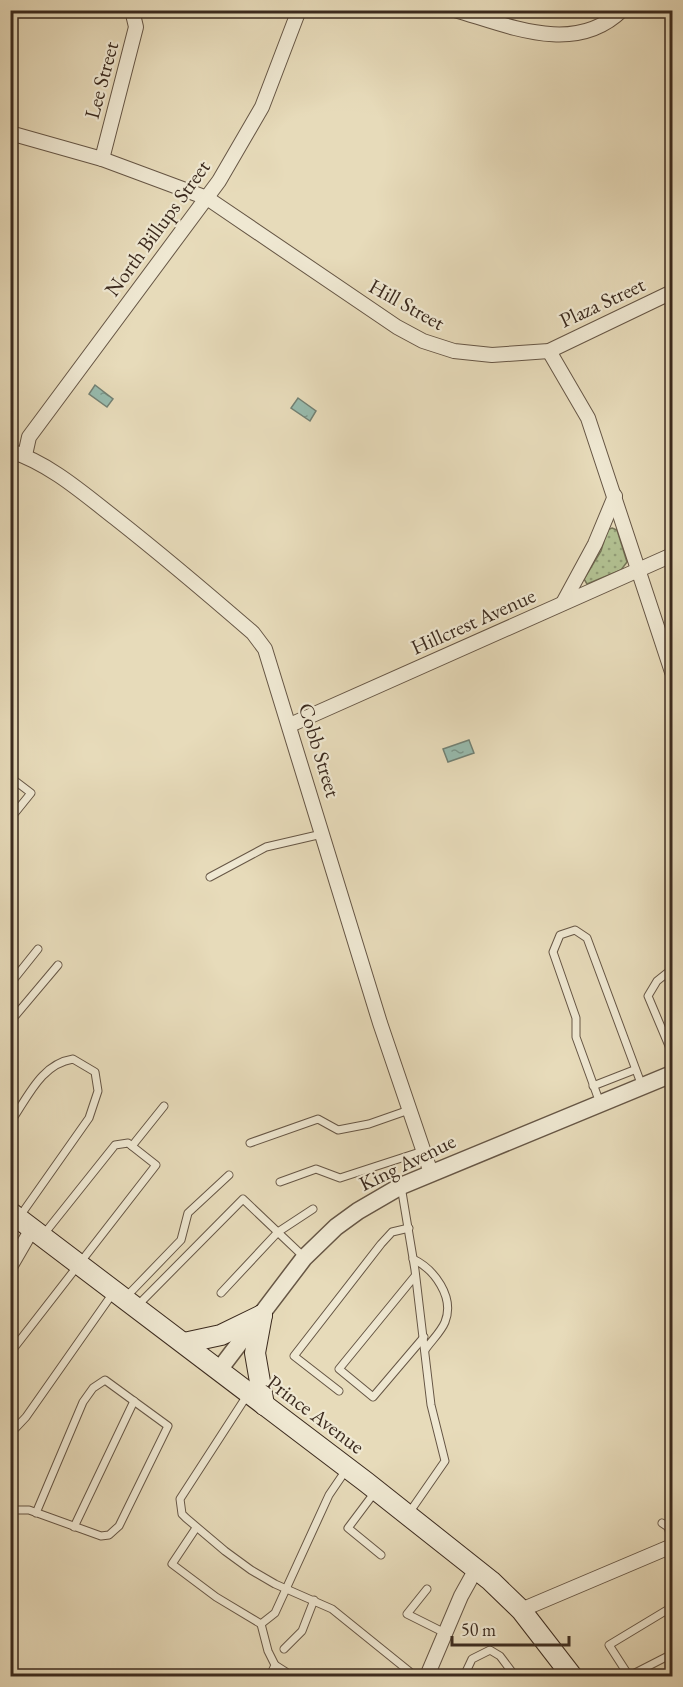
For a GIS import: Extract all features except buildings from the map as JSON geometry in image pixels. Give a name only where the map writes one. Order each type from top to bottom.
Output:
[{"type":"main road","name":"Prince Avenue","points":[[26,1224],[476,1569],[522,1610],[572,1677]]},
{"type":"main road","points":[[184,1343],[221,1335],[262,1315]]},
{"type":"main road","points":[[256,1400],[255,1353],[262,1315]]},
{"type":"street","name":"Lee Street","points":[[102,159],[136,27],[132,10]]},
{"type":"street","name":"North Billups Street","points":[[25,455],[29,437],[207,198],[262,107],[299,10]]},
{"type":"street","points":[[455,10],[531,32],[568,35],[600,27],[622,10]]},
{"type":"street","name":"Hill Street","points":[[10,133],[102,159],[207,198],[368,308],[423,341],[454,351],[492,355],[549,351]]},
{"type":"street","name":"Plaza Street","points":[[549,351],[672,292]]},
{"type":"street","points":[[549,351],[588,417],[640,569],[672,672]]},
{"type":"street","name":"Cobb Street","points":[[10,451],[25,455],[62,477],[100,506],[254,633],[265,649],[324,834],[380,1023],[431,1173]]},
{"type":"street","points":[[563,603],[595,544],[615,496]]},
{"type":"street","name":"Hillcrest Avenue","points":[[290,724],[672,555]]},
{"type":"street","name":"King Avenue","points":[[219,1370],[304,1258],[336,1227],[401,1186],[672,1074]]},
{"type":"street","points":[[10,1267],[26,1224]]},
{"type":"street","points":[[522,1610],[672,1546]]},
{"type":"street","points":[[427,1677],[476,1569]]},
{"type":"lane","points":[[10,777],[31,793],[10,819]]},
{"type":"lane","points":[[210,877],[266,847],[324,834]]},
{"type":"lane","points":[[600,1103],[576,1037],[576,1018],[553,952],[560,935],[575,930],[587,938],[634,1070],[642,1086]]},
{"type":"lane","points":[[10,984],[38,949]]},
{"type":"lane","points":[[10,1022],[58,965]]},
{"type":"lane","points":[[672,969],[657,981],[648,996],[672,1053]]},
{"type":"lane","points":[[10,1123],[44,1072],[57,1062],[73,1059],[95,1072],[98,1091],[89,1118],[26,1224]]},
{"type":"lane","points":[[593,1086],[634,1070]]},
{"type":"lane","points":[[132,1146],[164,1106]]},
{"type":"lane","points":[[250,1143],[318,1119],[338,1131],[369,1124],[410,1110]]},
{"type":"lane","points":[[10,1353],[156,1165],[128,1143],[115,1145],[26,1224]]},
{"type":"lane","points":[[280,1182],[316,1169],[340,1178],[423,1151]]},
{"type":"lane","points":[[10,1434],[125,1299],[181,1240],[188,1213],[230,1175]]},
{"type":"lane","points":[[401,1186],[424,1337],[431,1405],[445,1461],[408,1515]]},
{"type":"lane","points":[[125,1299],[243,1198],[304,1258]]},
{"type":"lane","points":[[221,1293],[278,1232],[313,1209]]},
{"type":"lane","points":[[339,1391],[294,1356],[381,1244],[392,1232],[409,1228]]},
{"type":"lane","points":[[413,1259],[425,1264],[438,1278],[446,1299],[445,1321],[425,1350]]},
{"type":"lane","points":[[415,1276],[339,1369],[373,1396],[424,1337]]},
{"type":"lane","points":[[10,1510],[36,1513],[101,1536],[109,1535],[119,1526],[168,1426],[105,1380],[93,1388],[83,1402],[36,1513]]},
{"type":"lane","points":[[256,1400],[180,1499],[182,1514],[196,1528],[251,1570],[332,1609],[415,1677]]},
{"type":"lane","points":[[74,1527],[134,1401]]},
{"type":"lane","points":[[261,1624],[275,1613],[329,1495],[347,1468]]},
{"type":"lane","points":[[377,1491],[348,1528],[381,1555]]},
{"type":"lane","points":[[672,1517],[665,1525],[672,1540]]},
{"type":"lane","points":[[196,1528],[172,1564],[216,1597],[261,1624],[268,1651],[275,1665],[286,1672]]},
{"type":"lane","points":[[426,1589],[407,1614],[445,1633]]},
{"type":"lane","points":[[284,1649],[302,1631],[314,1600]]},
{"type":"lane","points":[[672,1607],[609,1645],[629,1676],[672,1654]]},
{"type":"lane","points":[[464,1677],[472,1659],[490,1650],[500,1656],[515,1677]]},
{"type":"lane","points":[[270,1677],[275,1665]]},
{"type":"green space","points":[[612,528],[617,530],[627,562],[621,570],[587,584],[584,579],[601,551],[607,530]]},
{"type":"water","points":[[95,385],[113,399],[107,407],[89,394]]},
{"type":"water","points":[[298,398],[316,411],[310,421],[291,408]]},
{"type":"water","points":[[469,740],[474,753],[448,762],[443,749]]}]
